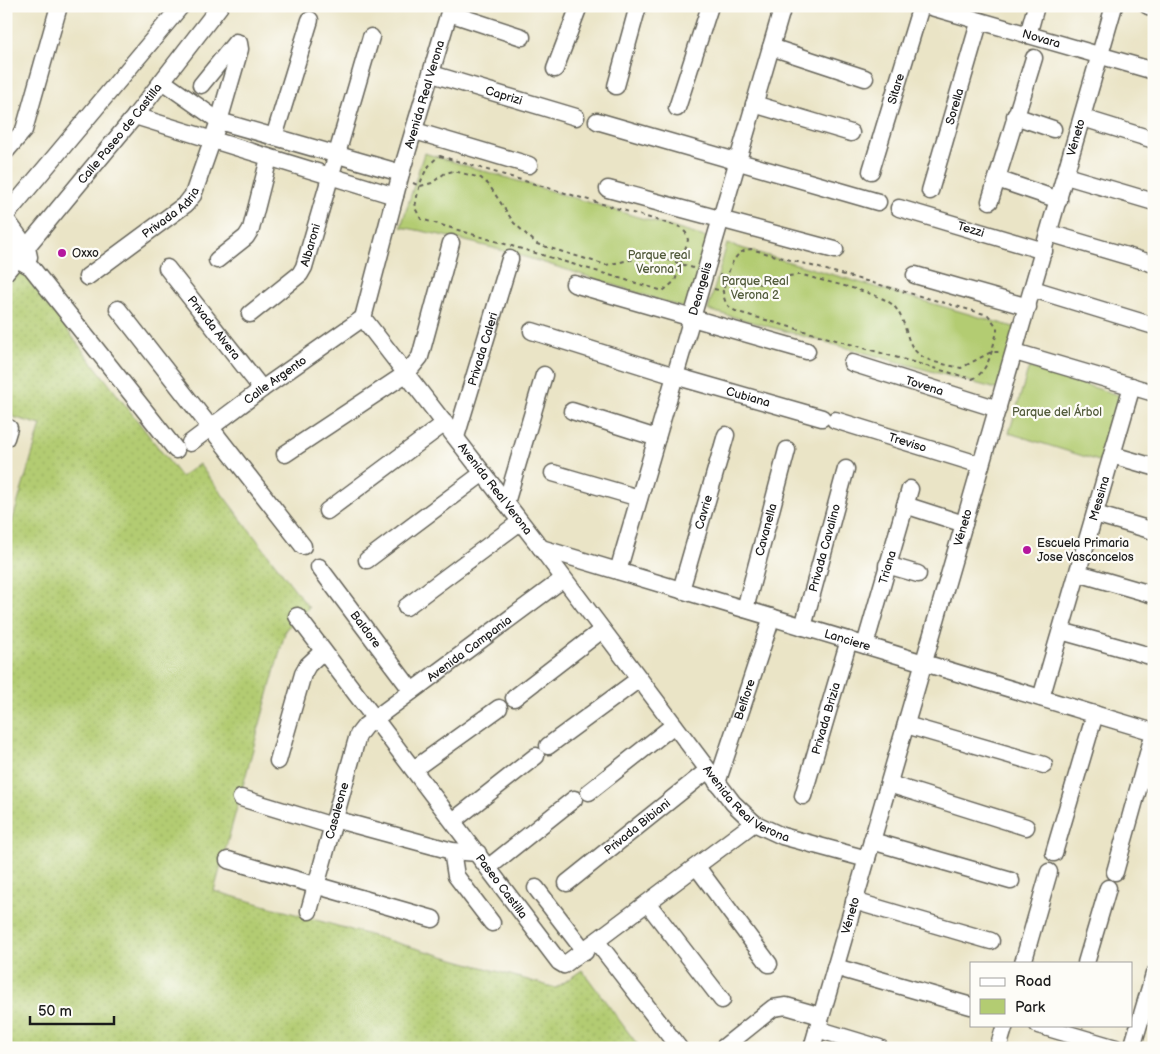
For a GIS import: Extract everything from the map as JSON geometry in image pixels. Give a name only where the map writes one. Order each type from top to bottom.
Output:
[{"type":"street","points":[[6,151],[24,130],[59,6]]},
{"type":"street","name":"Calle Paseo de Castilla","points":[[6,272],[25,258],[220,6]]},
{"type":"street","points":[[555,70],[579,6]]},
{"type":"street","points":[[616,86],[638,6]]},
{"type":"street","points":[[677,108],[710,6]]},
{"type":"street","name":"Deangelis","points":[[618,571],[783,6]]},
{"type":"street","name":"Sitare","points":[[871,171],[921,6]]},
{"type":"street","name":"Novara","points":[[928,6],[975,16],[1028,35],[1154,71]]},
{"type":"street","points":[[1028,35],[1036,6]]},
{"type":"street","name":"Véneto","points":[[812,1048],[1114,6]]},
{"type":"street","points":[[1148,6],[1154,8]]},
{"type":"street","points":[[25,258],[6,217],[175,7]]},
{"type":"street","points":[[450,10],[522,37]]},
{"type":"street","name":"Avenida Real Verona","points":[[450,10],[416,130],[406,178],[395,196],[363,318],[541,548],[733,803],[754,823],[782,836],[867,859]]},
{"type":"street","name":"Sorella","points":[[930,190],[975,16]]},
{"type":"street","points":[[274,137],[310,20]]},
{"type":"street","name":"Albaroni","points":[[250,314],[300,274],[338,156],[371,37]]},
{"type":"street","name":"Privada Adria","points":[[87,277],[186,204],[193,195],[219,121],[240,48],[239,43],[236,42],[201,85]]},
{"type":"street","points":[[771,48],[865,78]]},
{"type":"street","points":[[990,201],[1034,58]]},
{"type":"street","name":"Caprizi","points":[[432,74],[576,117]]},
{"type":"street","points":[[162,81],[219,121],[406,178]]},
{"type":"street","points":[[754,104],[851,133]]},
{"type":"street","points":[[135,116],[331,178],[395,196]]},
{"type":"street","points":[[1015,116],[1053,129]]},
{"type":"street","points":[[1083,118],[1154,140]]},
{"type":"street","points":[[597,121],[878,202]]},
{"type":"street","points":[[416,130],[529,165]]},
{"type":"street","points":[[217,260],[246,237],[251,229],[268,158]]},
{"type":"street","points":[[1066,176],[1154,202]]},
{"type":"street","points":[[997,179],[1059,200]]},
{"type":"street","points":[[608,190],[835,250]]},
{"type":"street","name":"Tezzi","points":[[899,208],[1044,251]]},
{"type":"street","points":[[1049,233],[1154,264]]},
{"type":"street","points":[[284,454],[407,373],[420,357],[450,243]]},
{"type":"street","points":[[6,245],[25,258]]},
{"type":"street","name":"Calle Argento","points":[[25,258],[183,447],[363,318]]},
{"type":"street","name":"Privada Caleri","points":[[456,437],[510,259]]},
{"type":"street","name":"Privada Alvera","points":[[167,268],[262,389]]},
{"type":"street","points":[[915,275],[1028,307]]},
{"type":"street","points":[[574,284],[807,352]]},
{"type":"street","points":[[1033,289],[1154,326]]},
{"type":"street","points":[[118,309],[302,546]]},
{"type":"street","name":"Cubiana","points":[[532,331],[674,376],[829,419]]},
{"type":"street","points":[[1015,352],[1154,393]]},
{"type":"street","name":"Tovena","points":[[852,362],[998,409]]},
{"type":"street","points":[[506,503],[544,375]]},
{"type":"street","name":"Messina","points":[[1041,698],[1132,386]]},
{"type":"street","points":[[572,411],[656,438]]},
{"type":"street","name":"Treviso","points":[[829,419],[982,465]]},
{"type":"street","points":[[326,511],[445,423]]},
{"type":"street","name":"Cavrie","points":[[681,590],[726,435]]},
{"type":"street","name":"Cavanella","points":[[745,609],[787,450]]},
{"type":"street","points":[[1112,455],[1154,467]]},
{"type":"street","name":"Privada Cavalino","points":[[803,626],[846,469]]},
{"type":"street","points":[[367,560],[483,473]]},
{"type":"street","points":[[553,473],[639,498]]},
{"type":"street","name":"Triana","points":[[865,645],[910,488]]},
{"type":"street","points":[[905,505],[964,524]]},
{"type":"street","points":[[1095,514],[1154,531]]},
{"type":"street","points":[[406,607],[520,522]]},
{"type":"street","name":"Lanciere","points":[[541,548],[1154,732]]},
{"type":"street","points":[[887,565],[918,574]]},
{"type":"street","name":"Baldore","points":[[318,568],[412,691]]},
{"type":"street","points":[[1078,573],[1154,595]]},
{"type":"street","name":"Avenida Campania","points":[[375,718],[563,579]]},
{"type":"street","name":"Paseo Castilla","points":[[297,616],[559,962],[564,966],[754,823]]},
{"type":"street","name":"Belfiore","points":[[713,777],[772,617]]},
{"type":"street","points":[[514,698],[602,630]]},
{"type":"street","points":[[1061,631],[1154,657]]},
{"type":"street","name":"Privada Brizia","points":[[803,796],[849,640]]},
{"type":"street","points":[[278,761],[303,674],[308,665],[323,651]]},
{"type":"street","points":[[453,820],[639,679]]},
{"type":"street","points":[[414,769],[499,708]]},
{"type":"street","points":[[1054,853],[1095,714]]},
{"type":"street","name":"Casaleone","points":[[309,910],[358,735],[375,718]]},
{"type":"street","points":[[589,792],[674,725]]},
{"type":"street","points":[[906,725],[1044,765]]},
{"type":"street","points":[[1115,872],[1154,732]]},
{"type":"street","name":"Privada Bibiani","points":[[567,883],[713,777]]},
{"type":"street","points":[[889,784],[1026,827]]},
{"type":"street","points":[[241,798],[334,823],[452,851],[478,853]]},
{"type":"street","points":[[488,866],[574,799]]},
{"type":"street","points":[[872,841],[1011,882]]},
{"type":"street","points":[[452,851],[456,876],[492,923]]},
{"type":"street","points":[[228,860],[433,919]]},
{"type":"street","points":[[696,867],[769,964]]},
{"type":"street","points":[[1023,962],[1049,872]]},
{"type":"street","points":[[536,888],[591,947],[679,1048]]},
{"type":"street","points":[[1086,962],[1108,888]]},
{"type":"street","points":[[854,901],[990,941]]},
{"type":"street","points":[[648,904],[722,1000]]},
{"type":"street","points":[[835,967],[970,1006]]},
{"type":"street","points":[[1132,1048],[1152,983]]},
{"type":"street","points":[[723,1048],[773,1008],[780,1005],[880,1048]]},
{"type":"street","points":[[998,1048],[1005,1026]]},
{"type":"street","points":[[1041,1026],[1065,1035],[1116,1048]]},
{"type":"path","points":[[440,156],[680,227],[686,233],[688,240],[681,264],[675,281],[662,292],[421,219],[415,208],[420,186],[427,167],[440,156]]},
{"type":"path","points":[[406,178],[420,186],[432,182],[445,173],[454,171],[480,178],[489,186],[514,223],[537,244],[606,265],[654,255],[698,269]]},
{"type":"path","points":[[744,249],[751,249],[988,315],[997,327],[985,370],[980,376],[972,379],[738,312],[726,304],[723,292],[728,277],[736,257],[744,249]]},
{"type":"path","points":[[713,274],[750,284],[760,284],[790,274],[804,276],[883,298],[894,307],[904,322],[909,344],[916,354],[929,360],[961,368],[991,352],[1015,352]]},
{"type":"path","points":[[709,288],[723,292]]},
{"type":"green space","name":"Parque real Verona 1","points":[[424,153],[708,238],[690,310],[511,253],[438,234],[401,227]]},
{"type":"green space","name":"Parque Real Verona 2","points":[[727,244],[1017,328],[1000,390],[708,310]]},
{"type":"green space","points":[[19,268],[181,477],[199,464],[309,608],[286,629],[214,891],[556,988],[582,970],[640,1048],[6,1048],[6,542],[41,425],[6,415],[6,283]]},
{"type":"green space","name":"Parque del Árbol","points":[[1029,367],[1121,396],[1102,462],[1009,433]]},
{"type":"place","name":"Oxxo","points":[[62,253]]},
{"type":"place","name":"Escuela Primaria Jose Vasconcelos","points":[[1027,550]]}]
